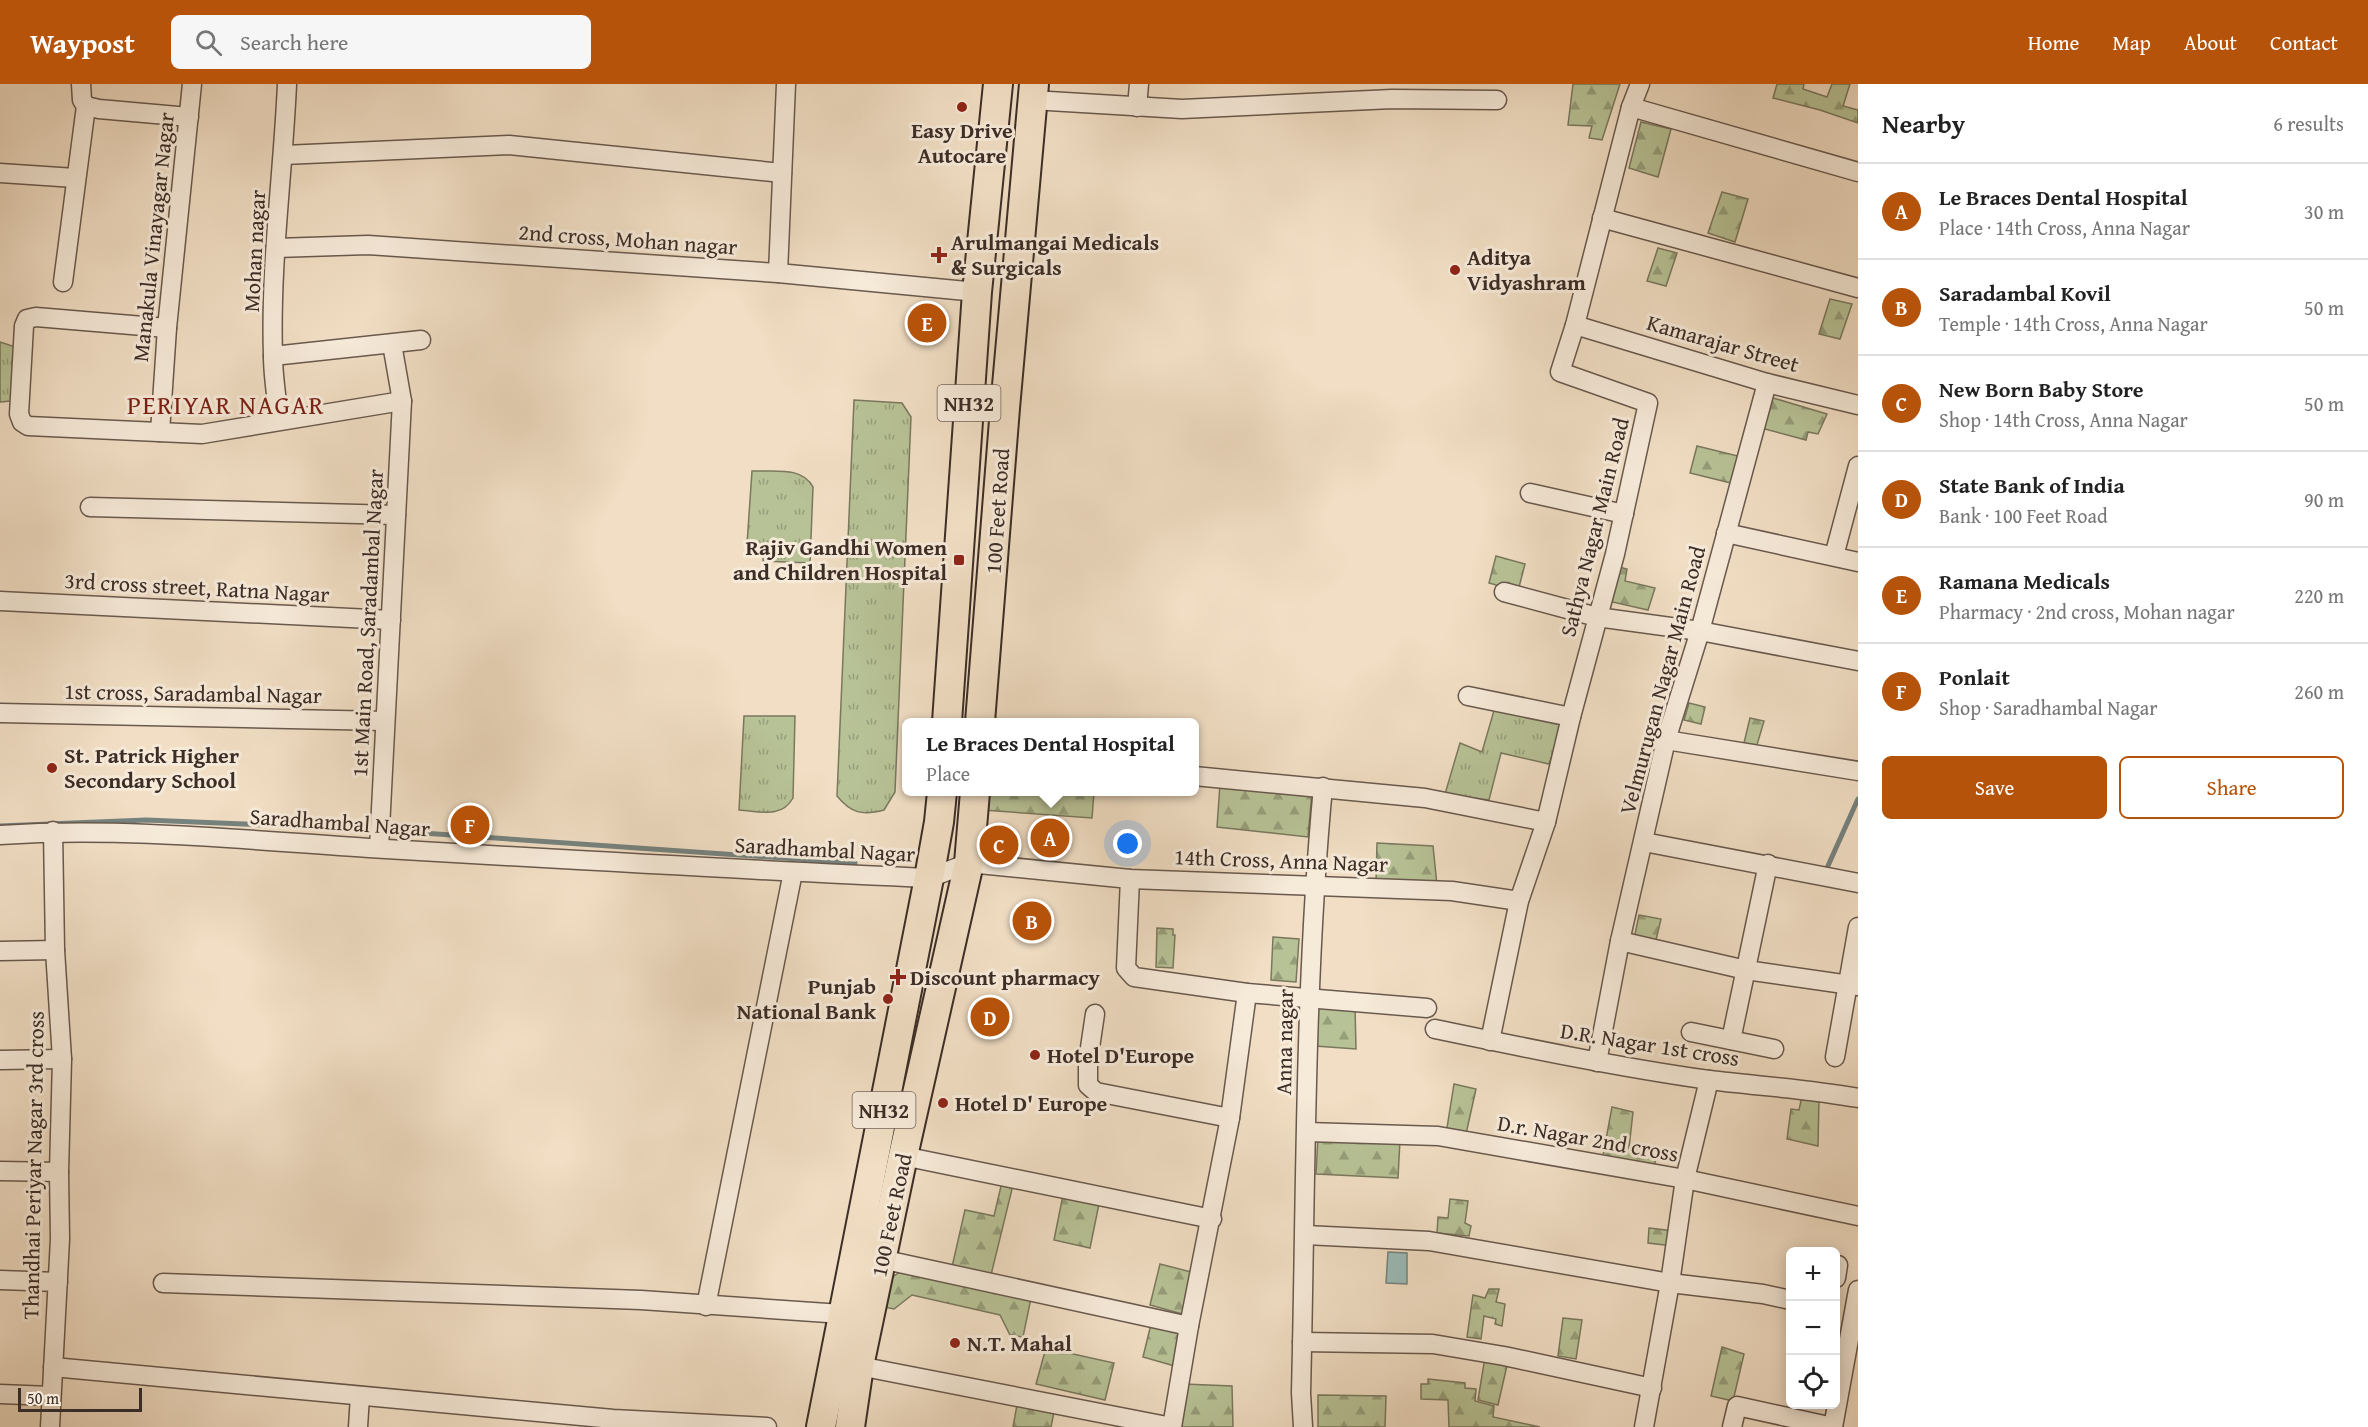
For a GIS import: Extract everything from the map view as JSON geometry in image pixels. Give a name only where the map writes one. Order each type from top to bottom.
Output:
[{"type":"highway","name":"100 Feet Road","points":[[947,718],[977,292],[998,84]]},
{"type":"highway","name":"100 Feet Road","points":[[980,718],[1033,92]]},
{"type":"highway","name":"100 Feet Road","points":[[821,1427],[929,878],[942,796]]},
{"type":"highway","name":"100 Feet Road","points":[[850,1427],[859,1366],[881,1259],[969,863],[975,796]]},
{"type":"street","points":[[81,84],[81,100],[86,106],[189,117]]},
{"type":"street","name":"Manakula Vinayagar Nagar","points":[[160,432],[167,328],[192,84]]},
{"type":"street","name":"Mohan nagar","points":[[279,420],[273,356],[276,248],[287,84]]},
{"type":"street","points":[[778,273],[786,84]]},
{"type":"street","points":[[1137,107],[1138,84]]},
{"type":"street","name":"Sathya Nagar Main Road","points":[[1490,1041],[1519,901],[1546,822],[1624,514],[1648,403],[1560,372],[1575,325],[1631,107],[1640,84]]},
{"type":"street","points":[[1033,92],[1137,107],[1182,109],[1392,92],[1497,100]]},
{"type":"street","points":[[63,282],[86,106]]},
{"type":"street","points":[[1631,107],[1858,172]]},
{"type":"street","points":[[284,155],[509,145],[782,173]]},
{"type":"street","points":[[0,173],[75,178]]},
{"type":"street","points":[[1602,218],[1858,288]]},
{"type":"street","name":"2nd cross, Mohan nagar","points":[[276,248],[368,245],[778,273],[977,292]]},
{"type":"street","points":[[167,328],[36,317],[27,319],[24,326],[19,414],[22,422],[28,426],[202,434],[402,401]]},
{"type":"street","name":"Kamarajar Street","points":[[1575,325],[1767,382],[1858,405]]},
{"type":"street","points":[[273,356],[421,340]]},
{"type":"street","name":"1st Main Road, Saradambal Nagar","points":[[379,848],[402,401],[392,344]]},
{"type":"street","name":"Velmurugan Nagar Main Road","points":[[1598,1062],[1620,941],[1666,740],[1700,631],[1767,382]]},
{"type":"street","points":[[1834,556],[1858,466]]},
{"type":"street","points":[[1530,493],[1624,514]]},
{"type":"street","points":[[90,507],[396,515]]},
{"type":"street","points":[[1726,533],[1858,562]]},
{"type":"street","points":[[1504,592],[1597,618],[1700,631],[1858,661]]},
{"type":"street","name":"3rd cross street, Ratna Nagar","points":[[0,601],[391,620]]},
{"type":"street","points":[[1468,696],[1571,717]]},
{"type":"street","name":"1st cross, Saradambal Nagar","points":[[0,713],[385,721]]},
{"type":"street","points":[[1666,740],[1858,771]]},
{"type":"street","points":[[1199,776],[1425,798],[1546,822]]},
{"type":"street","name":"Anna nagar","points":[[1303,1427],[1302,1342],[1309,997],[1313,886],[1323,787]]},
{"type":"street","name":"Saradhambal Nagar","points":[[0,835],[53,831],[151,834],[929,878]]},
{"type":"street","name":"Thandhai Periyar Nagar 3rd cross","points":[[50,1427],[60,1239],[62,1059],[55,950],[53,831]]},
{"type":"street","points":[[1644,842],[1858,883]]},
{"type":"street","points":[[929,878],[969,863]]},
{"type":"street","name":"14th Cross, Anna Nagar","points":[[969,863],[1130,879],[1452,891],[1519,901]]},
{"type":"street","points":[[1731,1040],[1768,864]]},
{"type":"street","points":[[706,1306],[794,872]]},
{"type":"street","points":[[1130,879],[1126,968],[1134,977],[1247,993],[1427,1008]]},
{"type":"street","points":[[1835,1057],[1852,985],[1858,927]]},
{"type":"street","points":[[1620,941],[1746,969],[1852,985]]},
{"type":"street","points":[[0,951],[55,950]]},
{"type":"street","points":[[859,1366],[1172,1427],[1189,1326],[1212,1219],[1230,1118],[1247,993]]},
{"type":"street","points":[[1095,1014],[1088,1061],[1088,1085],[1096,1092],[1230,1118]]},
{"type":"street","name":"D.R. Nagar 1st cross","points":[[1435,1029],[1598,1062],[1709,1080],[1858,1098]]},
{"type":"street","points":[[1691,1032],[1774,1049]]},
{"type":"street","points":[[0,1060],[62,1059]]},
{"type":"street","points":[[1644,1427],[1670,1282],[1684,1179],[1709,1080]]},
{"type":"street","name":"D.r. Nagar 2nd cross","points":[[1306,1132],[1438,1136],[1684,1179],[1858,1216]]},
{"type":"street","points":[[903,1156],[1212,1219]]},
{"type":"street","points":[[0,1172],[59,1172]]},
{"type":"street","points":[[1305,1235],[1429,1241],[1670,1282],[1786,1299]]},
{"type":"street","points":[[881,1259],[1189,1326]]},
{"type":"street","points":[[0,1281],[58,1282]]},
{"type":"street","points":[[163,1283],[641,1300],[842,1314]]},
{"type":"street","points":[[1732,1427],[1737,1406],[1833,1427],[1858,1290]]},
{"type":"street","points":[[1302,1342],[1433,1344],[1504,1356],[1652,1388]]},
{"type":"street","points":[[53,1367],[613,1419],[767,1427]]},
{"type":"street","points":[[0,1394],[51,1396]]},
{"type":"street","points":[[358,1427],[360,1396]]},
{"type":"green space","points":[[1573,84],[1620,84],[1602,140],[1589,138],[1592,126],[1568,125]]},
{"type":"green space","points":[[1777,84],[1804,84],[1803,89],[1827,97],[1832,84],[1850,84],[1843,106],[1858,110],[1858,123],[1773,98]]},
{"type":"green space","points":[[1641,122],[1671,129],[1658,177],[1629,168]]},
{"type":"green space","points":[[1722,192],[1748,199],[1735,242],[1708,233]]},
{"type":"green space","points":[[1658,248],[1677,253],[1666,286],[1647,281]]},
{"type":"green space","points":[[1830,299],[1852,304],[1840,339],[1819,334]]},
{"type":"green space","points":[[0,342],[18,348],[13,358],[11,401],[0,402]]},
{"type":"green space","points":[[1770,397],[1827,414],[1818,434],[1808,432],[1806,440],[1761,428]]},
{"type":"green space","points":[[854,400],[902,403],[911,417],[895,792],[884,810],[869,813],[852,809],[837,796]]},
{"type":"green space","points":[[1697,446],[1742,457],[1735,484],[1690,473]]},
{"type":"green space","points":[[752,471],[795,473],[808,480],[813,487],[810,563],[763,561],[764,545],[747,544]]},
{"type":"green space","points":[[1496,556],[1525,564],[1518,591],[1489,583]]},
{"type":"green space","points":[[1615,566],[1627,569],[1625,581],[1655,588],[1648,610],[1608,601]]},
{"type":"green space","points":[[1689,703],[1705,707],[1701,724],[1684,720]]},
{"type":"green space","points":[[1495,707],[1564,720],[1549,764],[1501,753],[1489,800],[1445,794],[1460,743],[1482,752]]},
{"type":"green space","points":[[744,716],[795,716],[793,798],[782,809],[769,812],[739,810]]},
{"type":"green space","points":[[1750,718],[1764,721],[1757,745],[1744,743]]},
{"type":"green space","points":[[1220,784],[1312,792],[1308,837],[1217,827]]},
{"type":"green space","points":[[985,796],[1094,796],[1092,818],[983,810]]},
{"type":"green space","points":[[1377,843],[1433,846],[1437,885],[1376,882]]},
{"type":"green space","points":[[1639,915],[1661,919],[1655,944],[1634,939]]},
{"type":"green space","points":[[1157,928],[1173,929],[1173,935],[1175,935],[1173,968],[1156,967]]},
{"type":"green space","points":[[1273,937],[1299,939],[1296,982],[1271,980]]},
{"type":"green space","points":[[1355,1007],[1356,1049],[1315,1046],[1316,1008]]},
{"type":"green space","points":[[1454,1084],[1476,1089],[1466,1134],[1447,1128]]},
{"type":"green space","points":[[1802,1096],[1819,1099],[1818,1146],[1787,1139],[1791,1109],[1799,1110]]},
{"type":"green space","points":[[1612,1107],[1633,1112],[1629,1148],[1656,1157],[1653,1174],[1602,1161]]},
{"type":"green space","points":[[1318,1136],[1400,1140],[1398,1178],[1316,1174]]},
{"type":"green space","points":[[1002,1182],[1013,1185],[991,1275],[952,1267],[965,1210],[994,1216]]},
{"type":"green space","points":[[1063,1195],[1099,1204],[1090,1248],[1054,1240]]},
{"type":"green space","points":[[1450,1199],[1468,1201],[1465,1223],[1471,1226],[1469,1236],[1437,1233],[1438,1217],[1448,1218]]},
{"type":"green space","points":[[1649,1228],[1674,1231],[1673,1246],[1648,1243]]},
{"type":"green space","points":[[1160,1264],[1195,1273],[1186,1315],[1150,1305]]},
{"type":"green space","points":[[903,1270],[1031,1298],[1023,1337],[1010,1335],[1000,1315],[912,1295],[894,1309],[879,1306],[885,1282]]},
{"type":"green space","points":[[1489,1289],[1499,1289],[1496,1302],[1505,1304],[1502,1326],[1495,1324],[1496,1319],[1484,1316],[1481,1339],[1467,1337],[1473,1295],[1485,1298]]},
{"type":"green space","points":[[1563,1318],[1582,1320],[1576,1359],[1558,1356]]},
{"type":"green space","points":[[1152,1320],[1185,1328],[1178,1367],[1143,1357]]},
{"type":"green space","points":[[1722,1347],[1744,1354],[1733,1401],[1711,1396]]},
{"type":"green space","points":[[1046,1348],[1114,1363],[1105,1400],[1036,1384]]},
{"type":"green space","points":[[1485,1357],[1508,1361],[1498,1405],[1478,1400]]},
{"type":"green space","points":[[1428,1379],[1465,1383],[1465,1388],[1476,1389],[1475,1401],[1494,1406],[1493,1417],[1540,1427],[1449,1427],[1448,1400],[1421,1399],[1421,1384],[1428,1384]]},
{"type":"green space","points":[[1184,1384],[1232,1386],[1233,1427],[1176,1427]]},
{"type":"green space","points":[[1318,1395],[1386,1396],[1385,1427],[1318,1427]]},
{"type":"green space","points":[[1017,1405],[1054,1412],[1051,1427],[1013,1427]]},
{"type":"water","points":[[1388,1252],[1407,1253],[1407,1284],[1386,1283]]},
{"type":"waterway","points":[[1827,868],[1858,799]]},
{"type":"waterway","points":[[0,826],[146,820],[366,829]]},
{"type":"waterway","points":[[393,831],[855,863]]},
{"type":"place","name":"Easy Drive Autocare","points":[[962,107]]},
{"type":"place","name":"Arulmangai Medicals & Surgicals","points":[[939,255]]},
{"type":"place","name":"Aditya Vidyashram","points":[[1455,270]]},
{"type":"place","name":"Ramana Medicals","points":[[927,323]]},
{"type":"place","name":"Rajiv Gandhi Women and Children Hospital","points":[[959,560]]},
{"type":"place","name":"St. Patrick Higher Secondary School","points":[[52,768]]},
{"type":"place","name":"Ponlait","points":[[470,825]]},
{"type":"place","name":"Le Braces Dental Hospital","points":[[1050,838]]},
{"type":"place","name":"New Born Baby Store","points":[[999,845]]},
{"type":"place","name":"Saradambal Kovil","points":[[1032,921]]},
{"type":"place","name":"Discount pharmacy","points":[[898,977]]},
{"type":"place","name":"Punjab National Bank","points":[[888,999]]},
{"type":"place","name":"State Bank of India","points":[[990,1017]]},
{"type":"place","name":"Hotel D'Europe","points":[[1035,1055]]},
{"type":"place","name":"Hotel D' Europe","points":[[943,1103]]},
{"type":"place","name":"N.T. Mahal","points":[[955,1343]]},
{"type":"district","name":"PERIYAR NAGAR","points":[[226,404]]}]
